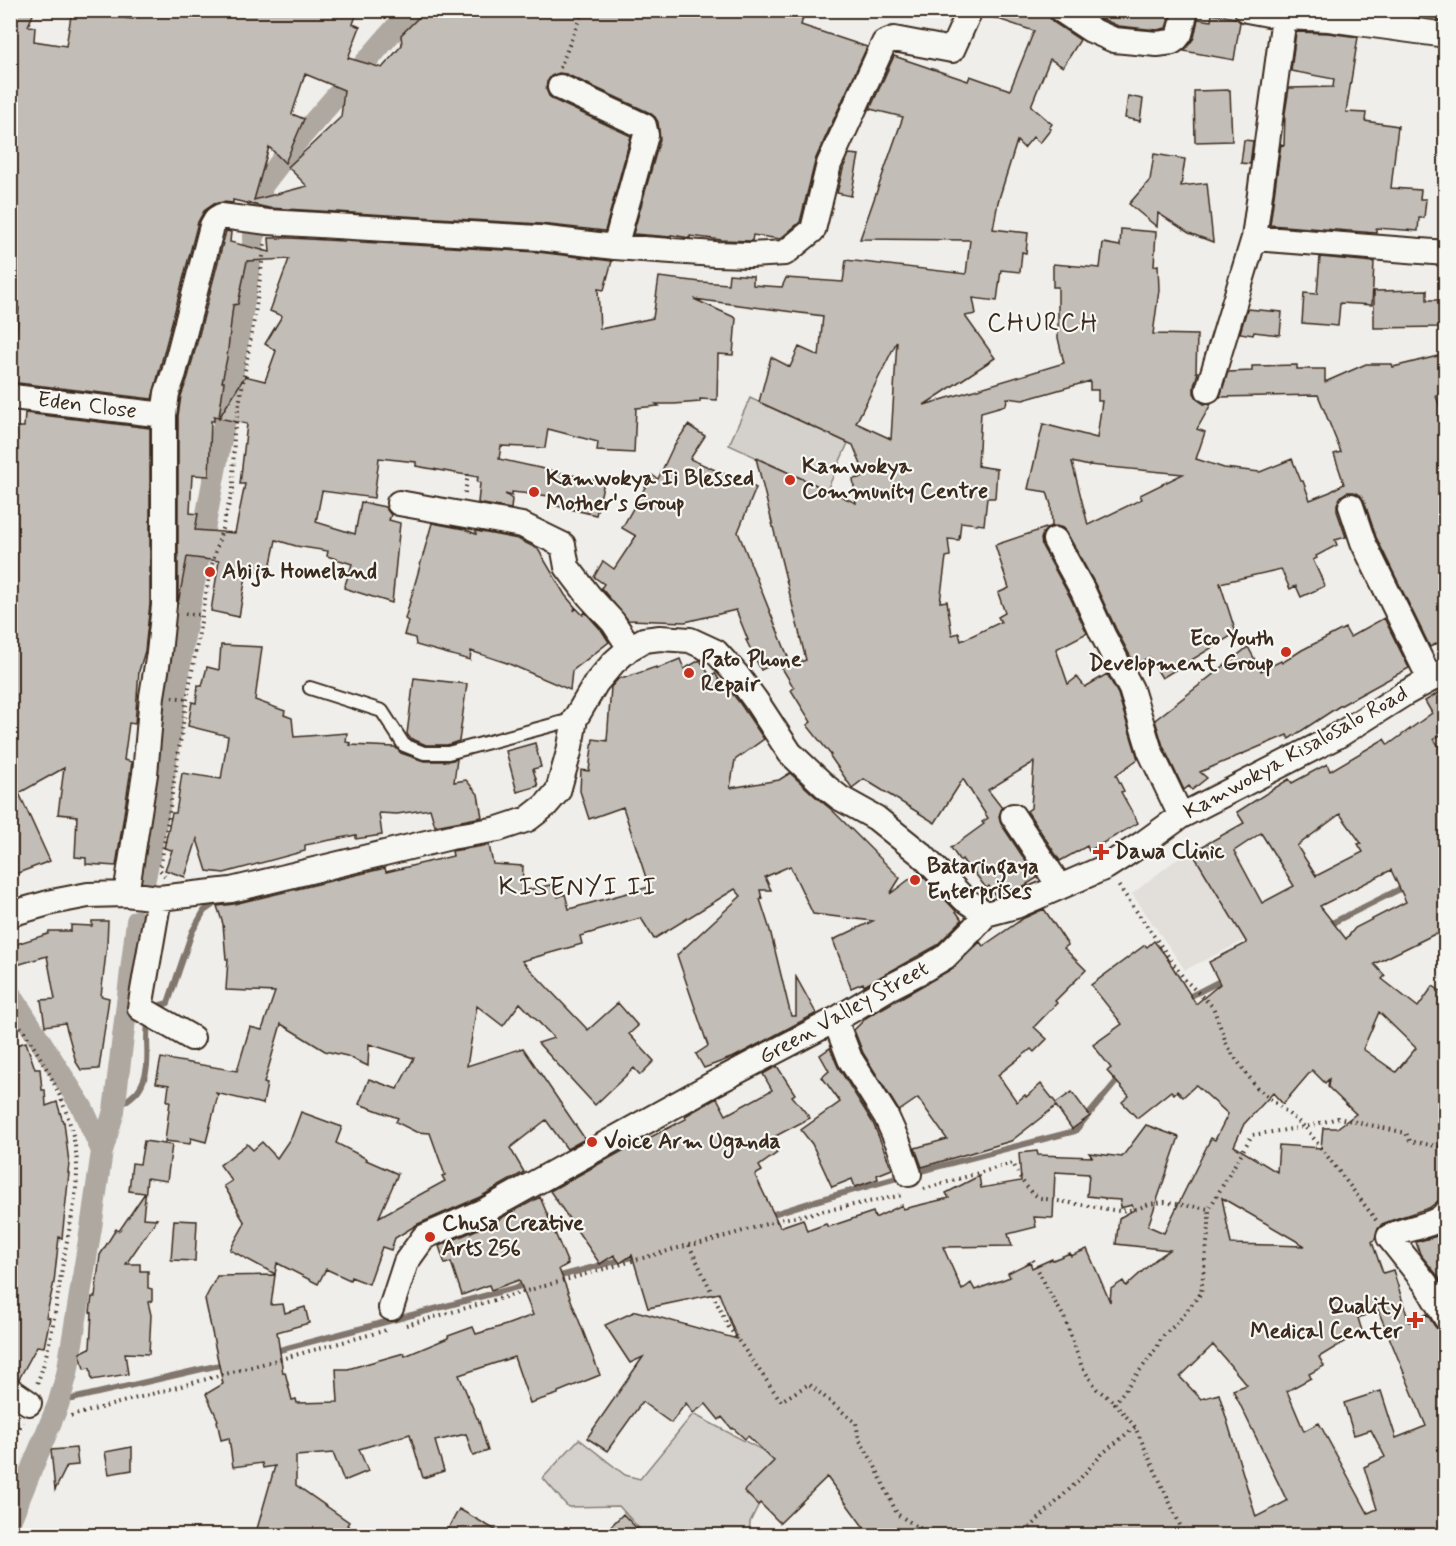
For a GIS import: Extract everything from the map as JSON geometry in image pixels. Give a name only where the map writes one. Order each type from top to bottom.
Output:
[{"type":"street","points":[[126,894],[145,774],[164,605],[164,415],[167,393],[212,226],[216,219],[221,216],[539,238],[615,247],[750,255],[784,253],[813,230],[829,164],[884,43],[894,39],[952,50],[970,10]]},
{"type":"street","points":[[1061,10],[1091,30],[1114,39],[1157,44],[1172,42],[1176,39],[1180,34],[1186,10]]},
{"type":"street","points":[[1247,10],[1284,17],[1329,19],[1446,35]]},
{"type":"street","points":[[1208,390],[1254,238],[1284,17]]},
{"type":"street","points":[[560,87],[644,126],[646,130],[615,247]]},
{"type":"street","points":[[1254,238],[1446,253]]},
{"type":"street","name":"Eden Close","points":[[10,395],[13,398],[164,415]]},
{"type":"street","points":[[399,503],[522,525],[563,545],[567,567],[613,622],[630,648]]},
{"type":"street","points":[[1352,506],[1363,542],[1438,675]]},
{"type":"street","points":[[1055,540],[1131,689],[1150,751],[1181,816]]},
{"type":"street","points":[[10,914],[51,902],[88,895],[126,894],[170,897],[231,890],[451,837],[498,829],[528,819],[546,806],[558,791],[575,719],[596,683],[630,648],[644,640],[660,638],[690,640],[716,652],[737,675],[790,753],[840,798],[876,818],[922,855],[964,899],[986,914]]},
{"type":"street","name":"Kamwokya Kisalosalo Road","points":[[986,914],[1016,906],[1106,867],[1181,816],[1339,735],[1438,675]]},
{"type":"street","points":[[1013,816],[1060,887]]},
{"type":"street","points":[[170,897],[150,1014],[192,1038]]},
{"type":"street","name":"Green Valley Street","points":[[397,1320],[406,1262],[424,1237],[486,1210],[923,970],[945,957],[986,914]]},
{"type":"street","points":[[835,1020],[850,1059],[890,1126],[915,1185]]},
{"type":"street","points":[[1446,1212],[1436,1221],[1389,1237],[1426,1284],[1446,1318]]},
{"type":"lane","points":[[310,688],[382,711],[404,745],[424,753],[448,753],[575,719]]},
{"type":"path","points":[[560,87],[558,79],[561,62],[581,15],[588,10]]},
{"type":"path","points":[[170,897],[160,870],[210,572],[233,489],[234,433],[255,314],[257,220]]},
{"type":"path","points":[[180,613],[202,615]]},
{"type":"path","points":[[1106,867],[1185,980],[1213,1007],[1228,1048],[1257,1088],[1305,1127],[1389,1237]]},
{"type":"path","points":[[10,1012],[46,1069],[64,1105],[74,1143],[77,1169],[45,1363],[20,1396],[10,1456]]},
{"type":"path","points":[[1115,1403],[1157,1348],[1162,1337],[1177,1323],[1201,1293],[1209,1209],[1252,1135],[1305,1127],[1338,1118],[1406,1133],[1410,1141],[1446,1148]]},
{"type":"path","points":[[71,1416],[397,1320],[706,1242],[783,1219],[915,1185],[1013,1163],[1030,1192],[1040,1198],[1119,1211],[1164,1202],[1209,1209]]},
{"type":"path","points":[[689,1245],[728,1326],[782,1401],[809,1384],[856,1423],[859,1439],[874,1464],[897,1514],[936,1536]]},
{"type":"path","points":[[1033,1260],[1064,1317],[1082,1366],[1097,1389],[1115,1403],[1135,1427],[1185,1536]]},
{"type":"path","points":[[1021,1536],[1076,1483],[1103,1453],[1135,1427]]},
{"type":"shaded area","points":[[750,398],[848,443],[827,490],[729,445]]},
{"type":"shaded area","points":[[1192,852],[1245,940],[1185,970],[1132,894],[1178,858]]},
{"type":"shaded area","points":[[693,1414],[781,1460],[750,1522],[749,1535],[645,1535],[619,1506],[568,1507],[543,1478],[579,1439],[625,1475],[640,1479]]},
{"type":"building","points":[[17,10],[35,10],[28,26],[35,27],[34,41],[66,46],[72,10],[99,10],[98,16],[133,19],[133,10],[358,10],[353,24],[360,27],[348,58],[382,68],[402,45],[401,35],[426,10],[805,10],[801,25],[867,47],[816,158],[800,222],[780,239],[753,235],[750,241],[633,234],[660,139],[658,122],[650,113],[566,74],[559,73],[551,76],[547,82],[546,89],[549,96],[631,136],[605,231],[540,224],[269,208],[233,200],[233,203],[214,204],[204,211],[198,222],[152,399],[12,381],[19,308],[14,308],[12,289],[10,289],[10,58],[14,18]],"holes":[[[305,74],[344,90],[341,117],[288,167],[307,186],[254,200],[269,147],[285,163],[304,119],[292,114]]]},
{"type":"building","points":[[984,10],[1047,10],[1053,22],[1080,40],[1063,67],[1050,59],[1031,106],[1052,124],[1049,128],[1051,129],[1040,143],[1033,137],[1024,148],[1017,141],[998,202],[993,229],[1028,233],[1026,253],[1022,252],[1020,272],[1001,270],[997,301],[973,298],[976,314],[965,316],[995,358],[924,405],[1064,363],[1058,338],[1058,287],[1053,287],[1053,264],[1100,268],[1103,243],[1120,246],[1121,229],[1156,232],[1154,266],[1158,265],[1159,290],[1153,334],[1197,335],[1196,372],[1198,372],[1194,393],[1204,404],[1211,404],[1197,429],[1205,432],[1196,459],[1224,468],[1260,472],[1292,459],[1310,500],[1330,492],[1344,484],[1334,454],[1341,452],[1318,395],[1220,397],[1228,372],[1252,371],[1252,366],[1297,365],[1297,369],[1325,369],[1325,382],[1366,364],[1392,364],[1393,367],[1446,354],[1446,393],[1436,396],[1446,423],[1446,639],[1430,647],[1376,537],[1364,501],[1354,492],[1347,492],[1341,496],[1337,504],[1337,511],[1346,537],[1335,540],[1337,545],[1316,556],[1317,558],[1313,560],[1325,586],[1301,597],[1296,586],[1290,589],[1281,569],[1220,583],[1236,633],[1162,678],[1149,657],[1135,665],[1067,533],[1063,528],[1056,526],[1048,528],[1041,539],[1042,546],[1087,633],[1056,649],[1068,684],[1077,677],[1085,687],[1107,674],[1118,694],[1138,759],[1116,775],[1124,791],[1121,792],[1138,823],[1089,851],[1087,846],[1060,861],[1027,811],[1031,808],[1034,762],[988,790],[1002,808],[999,816],[1001,824],[1037,878],[1028,885],[1014,891],[1012,888],[996,897],[989,886],[986,888],[951,848],[984,824],[982,822],[988,818],[963,779],[935,823],[864,779],[852,788],[831,755],[807,725],[811,722],[791,690],[794,688],[782,668],[806,660],[756,458],[856,503],[853,479],[866,477],[853,445],[759,402],[771,357],[790,367],[799,347],[819,356],[823,316],[694,299],[736,318],[733,355],[718,354],[717,400],[700,399],[700,402],[656,404],[659,406],[636,408],[634,453],[597,451],[598,442],[548,429],[545,448],[501,446],[499,459],[604,482],[596,515],[548,504],[550,496],[512,492],[512,496],[505,494],[512,499],[511,509],[478,503],[480,483],[477,482],[478,477],[416,466],[416,462],[379,458],[374,498],[322,491],[316,522],[355,534],[361,502],[385,507],[391,515],[389,520],[400,523],[392,603],[344,588],[352,564],[327,556],[328,551],[276,540],[269,573],[247,570],[239,617],[211,611],[219,561],[187,557],[178,604],[178,416],[181,396],[226,231],[231,232],[230,242],[270,252],[269,238],[290,238],[538,252],[612,261],[604,290],[598,289],[600,329],[653,318],[659,277],[728,284],[729,274],[753,276],[753,285],[782,287],[786,278],[843,282],[846,260],[966,274],[970,240],[860,239],[903,117],[870,109],[894,56],[968,81],[970,76],[1010,90],[1034,31],[983,14]],"holes":[[[289,259],[270,311],[282,316],[265,344],[276,351],[265,381],[245,376],[219,418],[247,424],[240,484],[245,484],[235,533],[195,530],[198,514],[190,513],[192,475],[209,476],[211,421],[214,421],[214,416],[219,417],[233,305],[238,304],[247,261]],[[897,341],[891,439],[856,423]],[[1090,381],[1090,390],[1098,390],[1098,401],[1102,401],[1097,438],[1043,424],[1028,489],[1047,492],[1051,505],[1052,526],[995,545],[1009,588],[998,593],[1005,613],[998,617],[1001,622],[961,641],[959,633],[952,635],[947,601],[940,602],[946,557],[950,556],[948,539],[959,540],[961,522],[984,525],[987,498],[995,498],[997,469],[978,466],[981,412],[1006,405],[1007,398],[1023,400]],[[1072,462],[1089,466],[1183,474],[1140,495],[1142,499],[1088,525]]]},
{"type":"building","points":[[1087,10],[1169,10],[1170,15],[1166,28],[1157,30],[1118,26]]},
{"type":"building","points":[[1212,14],[1236,18],[1240,22],[1234,60],[1184,51],[1194,38],[1198,19],[1211,21]]},
{"type":"building","points":[[1296,32],[1358,37],[1346,112],[1366,113],[1365,121],[1398,126],[1391,188],[1421,190],[1420,199],[1426,199],[1424,218],[1419,218],[1418,231],[1376,228],[1376,233],[1270,225],[1281,144],[1284,145],[1285,113],[1289,88],[1333,87],[1334,79],[1291,71]]},
{"type":"building","points":[[1230,90],[1232,141],[1195,142],[1194,91]]},
{"type":"building","points":[[1128,96],[1143,99],[1140,121],[1125,118]]},
{"type":"building","points":[[1244,140],[1253,141],[1250,164],[1241,163]]},
{"type":"building","points":[[849,154],[859,155],[851,196],[837,193]]},
{"type":"building","points":[[1154,154],[1185,159],[1181,186],[1207,183],[1213,242],[1189,233],[1158,213],[1157,227],[1129,204],[1150,180]]},
{"type":"building","points":[[1320,257],[1374,262],[1372,305],[1340,303],[1338,326],[1302,323],[1304,293],[1317,294]]},
{"type":"building","points":[[1427,290],[1427,300],[1440,300],[1440,327],[1374,328],[1374,291]]},
{"type":"building","points":[[1247,309],[1282,312],[1280,335],[1240,333]]},
{"type":"building","points":[[25,413],[150,428],[150,604],[145,651],[139,671],[135,724],[129,723],[124,760],[132,762],[116,866],[86,864],[86,858],[75,857],[77,816],[58,814],[64,768],[19,793],[50,861],[10,876],[10,647],[15,647],[15,605],[10,606],[10,427],[24,427]]},
{"type":"building","points":[[688,425],[705,436],[690,459],[756,488],[738,532],[788,657],[761,670],[746,640],[748,640],[736,610],[685,622],[628,620],[601,588],[604,584],[594,577],[603,561],[614,569],[636,536],[622,528],[652,475],[658,479],[673,447]]},
{"type":"building","points":[[432,523],[464,529],[476,534],[476,531],[518,539],[538,549],[565,595],[575,607],[574,611],[576,608],[583,615],[585,612],[609,642],[572,671],[570,690],[507,663],[471,651],[470,660],[416,645],[415,638],[404,635],[408,621],[405,619]]},
{"type":"building","points":[[1384,618],[1409,668],[1338,707],[1289,739],[1287,735],[1200,772],[1207,778],[1192,790],[1189,786],[1184,790],[1163,746],[1155,720],[1248,647],[1261,671],[1281,661],[1282,663],[1345,628],[1350,637]]},
{"type":"building","points":[[221,645],[262,647],[255,700],[285,711],[284,715],[292,718],[294,737],[347,733],[346,742],[351,743],[350,745],[395,747],[401,753],[424,761],[457,759],[454,782],[466,780],[478,794],[482,817],[435,826],[430,809],[397,814],[379,813],[382,835],[356,839],[356,835],[305,845],[305,851],[224,873],[207,871],[197,839],[185,877],[165,870],[172,850],[164,848],[172,813],[176,813],[182,773],[221,779],[228,736],[188,726],[192,702],[196,703],[198,685],[202,686],[207,667],[219,670]]},
{"type":"building","points":[[680,659],[684,669],[700,660],[710,676],[715,673],[724,688],[727,687],[739,702],[764,739],[735,760],[730,788],[779,780],[790,773],[832,810],[900,878],[890,894],[919,872],[962,920],[936,946],[864,986],[863,983],[851,988],[833,940],[873,921],[813,914],[790,866],[765,877],[771,890],[760,890],[762,899],[760,899],[791,1016],[796,1016],[796,977],[815,1014],[817,1013],[736,1056],[704,1068],[696,1054],[708,1046],[677,955],[741,896],[735,889],[654,939],[641,918],[580,936],[582,944],[522,961],[588,1030],[618,1003],[638,1026],[629,1034],[654,1061],[640,1075],[634,1068],[595,1105],[538,1043],[554,1038],[520,1003],[503,1026],[477,1006],[467,1066],[523,1048],[585,1139],[567,1149],[546,1120],[510,1148],[524,1172],[480,1197],[418,1224],[395,1238],[391,1250],[382,1247],[369,1284],[351,1277],[350,1280],[326,1269],[318,1284],[277,1263],[275,1274],[230,1250],[245,1223],[224,1186],[232,1181],[220,1165],[247,1144],[253,1150],[262,1142],[277,1158],[292,1136],[301,1112],[342,1127],[336,1143],[398,1174],[379,1217],[445,1181],[442,1176],[445,1175],[430,1133],[416,1132],[396,1122],[398,1118],[359,1104],[369,1079],[397,1089],[414,1058],[369,1044],[368,1066],[347,1056],[325,1051],[281,1024],[264,1083],[267,1084],[263,1104],[216,1093],[218,1095],[206,1142],[191,1138],[190,1144],[165,1141],[170,1101],[167,1101],[169,1085],[156,1083],[161,1058],[237,1071],[250,1027],[262,1030],[275,992],[226,990],[228,959],[226,959],[223,924],[217,906],[385,868],[386,872],[453,856],[452,851],[489,845],[493,864],[523,866],[522,891],[555,884],[558,897],[565,894],[569,909],[649,887],[623,807],[589,819],[580,791],[581,770],[589,771],[593,739],[607,741],[611,687],[619,678],[656,667],[656,669]]},
{"type":"building","points":[[414,678],[467,684],[459,741],[447,745],[426,745],[410,738],[407,734]]},
{"type":"building","points":[[1446,688],[1446,733],[1434,739],[1446,757],[1446,943],[1435,934],[1374,964],[1385,976],[1382,979],[1418,1007],[1433,986],[1446,995],[1445,1198],[1429,1208],[1382,1224],[1372,1242],[1383,1273],[1393,1270],[1409,1322],[1427,1314],[1438,1330],[1446,1332],[1446,1536],[870,1536],[827,1477],[780,1523],[744,1491],[774,1461],[748,1436],[745,1439],[722,1417],[719,1420],[706,1404],[693,1413],[686,1403],[671,1423],[642,1402],[607,1451],[587,1438],[643,1357],[630,1363],[605,1325],[636,1311],[737,1339],[719,1293],[648,1308],[632,1255],[620,1263],[614,1255],[600,1264],[550,1191],[644,1139],[686,1119],[685,1116],[717,1098],[726,1115],[772,1090],[763,1074],[777,1066],[795,1094],[792,1096],[810,1118],[768,1140],[777,1153],[759,1166],[762,1171],[755,1175],[780,1227],[803,1219],[807,1231],[826,1224],[828,1227],[873,1212],[875,1218],[902,1205],[903,1209],[949,1198],[946,1193],[979,1176],[981,1188],[1021,1181],[1019,1153],[1037,1151],[1038,1155],[1092,1157],[1089,1153],[1122,1157],[1146,1125],[1179,1137],[1148,1226],[1164,1233],[1211,1138],[1215,1140],[1228,1114],[1196,1085],[1183,1097],[1177,1091],[1174,1094],[1171,1091],[1137,1118],[1122,1102],[1129,1096],[1107,1071],[1111,1068],[1093,1045],[1122,1024],[1091,985],[1145,945],[1147,947],[1154,941],[1196,1004],[1220,984],[1209,962],[1247,943],[1192,852],[1244,823],[1237,812],[1289,779],[1292,783],[1327,764],[1330,771],[1384,739],[1388,745],[1432,713],[1425,701]],"holes":[[[1340,814],[1361,843],[1358,844],[1363,852],[1316,876],[1297,846]],[[1261,833],[1294,886],[1262,903],[1234,851]],[[1391,870],[1406,902],[1355,928],[1346,939],[1320,906]],[[1379,1012],[1416,1048],[1396,1072],[1363,1049]],[[1312,1070],[1325,1083],[1329,1079],[1328,1087],[1356,1114],[1337,1128],[1323,1128],[1321,1148],[1279,1145],[1277,1172],[1234,1146],[1244,1124],[1273,1093],[1283,1104]],[[1055,1172],[1089,1174],[1087,1196],[1121,1200],[1120,1208],[1132,1205],[1134,1210],[1119,1218],[1116,1244],[1170,1250],[1156,1259],[1126,1286],[1123,1281],[1111,1289],[1110,1302],[1087,1249],[1071,1256],[1070,1253],[1052,1259],[1032,1268],[1030,1262],[1008,1273],[1010,1277],[975,1290],[971,1283],[962,1290],[943,1247],[1012,1246],[1008,1234],[1036,1227],[1034,1217],[1053,1218]],[[1222,1198],[1305,1246],[1231,1244]],[[1378,1310],[1426,1426],[1396,1438],[1381,1391],[1344,1403],[1354,1435],[1371,1430],[1385,1457],[1364,1467],[1377,1509],[1368,1513],[1319,1423],[1304,1431],[1287,1391],[1311,1378],[1309,1374],[1324,1366],[1319,1357],[1362,1331],[1358,1318]],[[1213,1345],[1247,1385],[1233,1390],[1287,1501],[1256,1517],[1219,1394],[1201,1399],[1180,1377]]]},
{"type":"building","points":[[535,743],[541,767],[533,769],[538,786],[517,792],[506,751]]},
{"type":"building","points":[[1044,909],[1068,945],[1064,948],[1086,970],[1055,1001],[1057,1003],[1034,1027],[1047,1039],[1034,1052],[1031,1049],[998,1075],[1017,1102],[1041,1084],[1056,1103],[1072,1092],[1090,1116],[1072,1129],[1056,1106],[1011,1141],[922,1167],[915,1148],[947,1139],[918,1098],[899,1111],[863,1053],[854,1030],[867,1017],[952,969],[980,942],[983,946],[1024,918]]},
{"type":"building","points":[[92,921],[108,921],[101,996],[109,998],[99,1069],[81,1070],[76,1062],[65,1023],[45,1026],[41,1000],[55,999],[47,956],[10,967],[10,946],[48,934],[49,931],[71,931],[71,925],[92,926]]},
{"type":"building","points":[[26,1042],[35,1069],[40,1069],[46,1106],[57,1102],[64,1122],[69,1173],[62,1238],[59,1237],[54,1282],[46,1317],[50,1318],[44,1347],[37,1346],[19,1379],[10,1376],[10,1047]]},
{"type":"building","points":[[830,1048],[838,1067],[873,1123],[892,1169],[877,1175],[878,1179],[855,1187],[852,1179],[832,1187],[812,1144],[801,1130],[840,1102],[822,1077],[829,1071],[820,1055]]},
{"type":"building","points":[[144,1141],[172,1145],[167,1181],[147,1178],[143,1218],[157,1219],[126,1264],[140,1264],[140,1271],[148,1271],[148,1288],[152,1289],[152,1301],[148,1302],[151,1315],[149,1354],[125,1353],[128,1374],[92,1380],[90,1368],[84,1369],[80,1353],[90,1348],[92,1313],[90,1312],[92,1297],[95,1297],[100,1255],[116,1229],[119,1231],[145,1193],[129,1191],[132,1163],[140,1164]]},
{"type":"building","points":[[540,1197],[568,1264],[559,1269],[600,1375],[558,1392],[558,1394],[530,1403],[514,1357],[459,1375],[478,1418],[488,1451],[473,1456],[466,1434],[435,1441],[444,1471],[423,1478],[410,1434],[359,1449],[368,1471],[344,1481],[333,1453],[296,1456],[296,1485],[349,1522],[347,1525],[361,1536],[255,1536],[275,1466],[263,1468],[262,1463],[233,1467],[229,1438],[221,1440],[218,1420],[206,1394],[223,1384],[205,1299],[217,1276],[275,1275],[271,1305],[283,1304],[285,1313],[305,1307],[309,1323],[277,1332],[283,1373],[285,1372],[292,1400],[296,1399],[297,1403],[338,1402],[336,1369],[348,1369],[404,1353],[405,1356],[473,1327],[476,1334],[533,1315],[519,1280],[491,1290],[489,1285],[462,1295],[451,1262],[445,1264],[439,1246],[492,1223]]},
{"type":"building","points":[[174,1220],[197,1221],[195,1261],[171,1260]]},
{"type":"building","points":[[1446,1232],[1446,1289],[1420,1254],[1416,1242]]},
{"type":"building","points":[[132,1447],[132,1470],[109,1474],[105,1452]]},
{"type":"building","points":[[76,1448],[78,1465],[67,1466],[55,1490],[51,1450]]},
{"type":"building","points":[[459,1509],[506,1536],[456,1536],[447,1531]]},
{"type":"building","points":[[623,1514],[644,1536],[601,1536]]},
{"type":"waterway","points":[[143,888],[160,803],[184,636],[228,402],[262,186],[292,147],[411,10]]},
{"type":"waterway","points":[[1326,926],[1406,886]]},
{"type":"waterway","points":[[154,1007],[168,1003],[192,932],[204,911],[214,904]]},
{"type":"waterway","points":[[10,1521],[58,1405],[67,1374],[102,1151],[114,1111],[137,921]]},
{"type":"waterway","points":[[1185,999],[1224,979]]},
{"type":"waterway","points":[[10,993],[82,1107],[102,1151]]},
{"type":"waterway","points":[[114,1111],[139,1089],[143,1081],[147,1063],[149,1019]]},
{"type":"waterway","points":[[913,1173],[1075,1131],[1121,1076]]},
{"type":"waterway","points":[[767,1216],[904,1176]]},
{"type":"waterway","points":[[553,1278],[639,1255]]},
{"type":"waterway","points":[[272,1352],[529,1284]]},
{"type":"waterway","points":[[58,1405],[63,1401],[224,1364]]},
{"type":"place","name":"Kamwokya Community Centre","points":[[790,480]]},
{"type":"place","name":"Kamwokya Ii Blessed Mother's Group","points":[[534,492]]},
{"type":"place","name":"Abija Homeland","points":[[210,572]]},
{"type":"place","name":"Eco Youth Development Group","points":[[1286,652]]},
{"type":"place","name":"Pato Phone Repair","points":[[689,673]]},
{"type":"place","name":"Dawa Clinic","points":[[1101,852]]},
{"type":"place","name":"Bataringaya Enterprises","points":[[915,880]]},
{"type":"place","name":"Voice Arm Uganda","points":[[592,1142]]},
{"type":"place","name":"Chusa Creative Arts 256","points":[[430,1237]]},
{"type":"place","name":"Quality Medical Center","points":[[1415,1320]]},
{"type":"district","name":"CHURCH","points":[[1043,324]]},
{"type":"district","name":"KISENYI II","points":[[578,888]]}]
